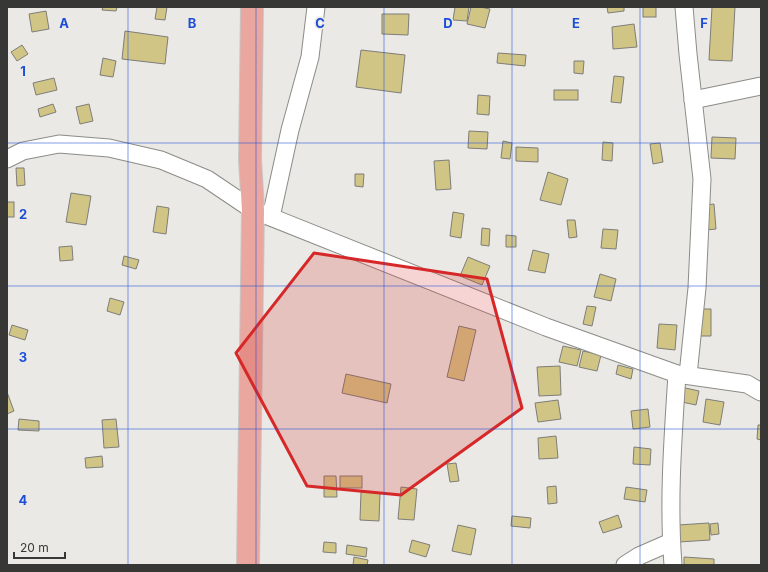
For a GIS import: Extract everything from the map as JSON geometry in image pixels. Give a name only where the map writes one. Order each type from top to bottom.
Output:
[{"type":"main road","points":[[248,565],[262,214],[250,159],[252,7]]},
{"type":"street","points":[[262,214],[290,130],[310,57],[316,7]]},
{"type":"street","points":[[673,565],[671,542],[672,451],[682,375],[697,288],[702,179],[684,7]]},
{"type":"street","points":[[693,100],[761,86]]},
{"type":"street","points":[[7,159],[23,151],[59,144],[109,148],[160,160],[207,179],[262,214],[546,327],[682,375],[747,384],[761,392]]},
{"type":"street","points":[[625,565],[639,556],[671,542]]},
{"type":"highlighted area","points":[[314,253],[487,279],[522,408],[401,495],[307,486],[236,353]]},
{"type":"building","points":[[103,7],[117,7],[116,11],[102,10]]},
{"type":"building","points":[[157,7],[167,7],[165,20],[155,19]]},
{"type":"building","points":[[455,7],[469,7],[467,21],[453,20]]},
{"type":"building","points":[[471,7],[490,9],[485,28],[467,24]]},
{"type":"building","points":[[607,7],[624,7],[624,11],[608,13]]},
{"type":"building","points":[[643,7],[656,7],[656,17],[643,17]]},
{"type":"building","points":[[712,7],[735,7],[732,61],[709,60]]},
{"type":"building","points":[[46,11],[49,29],[32,32],[29,14]]},
{"type":"building","points":[[382,14],[409,14],[408,35],[382,34]]},
{"type":"building","points":[[634,24],[637,47],[613,49],[612,27]]},
{"type":"building","points":[[125,31],[168,37],[165,64],[122,59]]},
{"type":"building","points":[[22,45],[28,54],[17,61],[11,52]]},
{"type":"building","points":[[361,50],[405,55],[401,93],[356,87]]},
{"type":"building","points":[[498,53],[526,55],[525,66],[497,63]]},
{"type":"building","points":[[103,58],[116,61],[113,77],[100,75]]},
{"type":"building","points":[[574,61],[584,61],[583,74],[574,73]]},
{"type":"building","points":[[614,76],[624,77],[621,103],[611,102]]},
{"type":"building","points":[[54,78],[57,90],[36,95],[33,83]]},
{"type":"building","points":[[554,90],[578,90],[578,100],[554,100]]},
{"type":"building","points":[[478,95],[490,96],[489,115],[477,114]]},
{"type":"building","points":[[53,104],[56,112],[40,117],[38,109]]},
{"type":"building","points":[[89,104],[93,121],[80,124],[76,107]]},
{"type":"building","points":[[469,131],[488,132],[487,149],[468,148]]},
{"type":"building","points":[[712,137],[736,138],[735,159],[711,158]]},
{"type":"building","points":[[503,141],[512,143],[510,159],[501,158]]},
{"type":"building","points":[[603,142],[613,143],[612,161],[602,160]]},
{"type":"building","points":[[660,143],[663,162],[653,164],[650,144]]},
{"type":"building","points":[[516,147],[538,148],[538,162],[516,161]]},
{"type":"building","points":[[449,160],[451,189],[436,190],[434,161]]},
{"type":"building","points":[[16,168],[24,168],[25,185],[17,186]]},
{"type":"building","points":[[548,172],[568,179],[561,205],[540,200]]},
{"type":"building","points":[[355,174],[364,174],[363,187],[355,186]]},
{"type":"building","points":[[71,193],[91,196],[86,225],[66,222]]},
{"type":"building","points":[[7,202],[14,202],[14,217],[7,217]]},
{"type":"building","points":[[714,204],[716,229],[706,230],[705,205]]},
{"type":"building","points":[[157,206],[169,208],[166,234],[153,232]]},
{"type":"building","points":[[453,212],[464,214],[461,238],[450,236]]},
{"type":"building","points":[[567,220],[575,220],[577,237],[569,238]]},
{"type":"building","points":[[482,228],[490,229],[489,246],[481,245]]},
{"type":"building","points":[[603,229],[618,230],[616,249],[601,248]]},
{"type":"building","points":[[506,235],[516,236],[516,247],[506,247]]},
{"type":"building","points":[[72,246],[73,260],[60,261],[59,247]]},
{"type":"building","points":[[533,250],[549,254],[545,273],[528,270]]},
{"type":"building","points":[[124,256],[139,260],[136,269],[122,265]]},
{"type":"building","points":[[468,257],[490,266],[482,285],[460,276]]},
{"type":"building","points":[[600,274],[616,279],[611,301],[594,297]]},
{"type":"building","points":[[110,298],[124,302],[120,315],[107,311]]},
{"type":"building","points":[[587,306],[596,307],[592,326],[583,324]]},
{"type":"building","points":[[701,309],[711,309],[711,336],[700,336]]},
{"type":"building","points":[[659,324],[677,325],[675,350],[657,348]]},
{"type":"building","points":[[12,325],[28,330],[25,340],[9,335]]},
{"type":"building","points":[[459,326],[476,330],[464,381],[447,377]]},
{"type":"building","points":[[563,346],[581,350],[577,366],[559,362]]},
{"type":"building","points":[[583,351],[601,355],[597,371],[579,367]]},
{"type":"building","points":[[618,365],[633,369],[631,379],[616,374]]},
{"type":"building","points":[[560,366],[561,395],[539,396],[537,367]]},
{"type":"building","points":[[346,374],[391,384],[387,403],[342,393]]},
{"type":"building","points":[[681,387],[699,391],[696,405],[677,401]]},
{"type":"building","points":[[7,392],[14,411],[7,414]]},
{"type":"building","points":[[706,399],[724,402],[720,425],[703,422]]},
{"type":"building","points":[[558,400],[561,419],[538,422],[535,403]]},
{"type":"building","points":[[648,409],[650,427],[633,429],[631,411]]},
{"type":"building","points":[[19,419],[39,421],[39,431],[18,430]]},
{"type":"building","points":[[116,419],[119,447],[104,448],[102,420]]},
{"type":"building","points":[[758,425],[761,425],[761,440],[757,439]]},
{"type":"building","points":[[556,436],[558,458],[539,459],[538,438]]},
{"type":"building","points":[[634,447],[651,449],[650,465],[633,464]]},
{"type":"building","points":[[102,456],[103,467],[86,468],[85,458]]},
{"type":"building","points":[[456,463],[459,481],[450,482],[447,464]]},
{"type":"building","points":[[324,476],[336,476],[337,497],[324,497]]},
{"type":"building","points":[[340,476],[362,476],[362,488],[340,488]]},
{"type":"building","points":[[556,486],[557,503],[548,504],[547,487]]},
{"type":"building","points":[[401,487],[417,489],[414,520],[398,519]]},
{"type":"building","points":[[626,487],[647,490],[645,502],[624,499]]},
{"type":"building","points":[[361,492],[380,493],[379,521],[360,520]]},
{"type":"building","points":[[618,515],[622,527],[603,533],[599,522]]},
{"type":"building","points":[[512,516],[531,518],[530,528],[511,526]]},
{"type":"building","points":[[709,523],[710,540],[679,542],[678,525]]},
{"type":"building","points":[[718,523],[719,534],[711,535],[710,524]]},
{"type":"building","points":[[458,525],[476,529],[471,555],[452,551]]},
{"type":"building","points":[[412,540],[430,545],[426,557],[409,552]]},
{"type":"building","points":[[324,542],[336,543],[336,553],[323,552]]},
{"type":"building","points":[[347,545],[367,548],[366,557],[346,554]]},
{"type":"building","points":[[354,557],[368,560],[367,565],[353,565]]},
{"type":"building","points":[[684,557],[714,559],[714,565],[684,565]]}]
